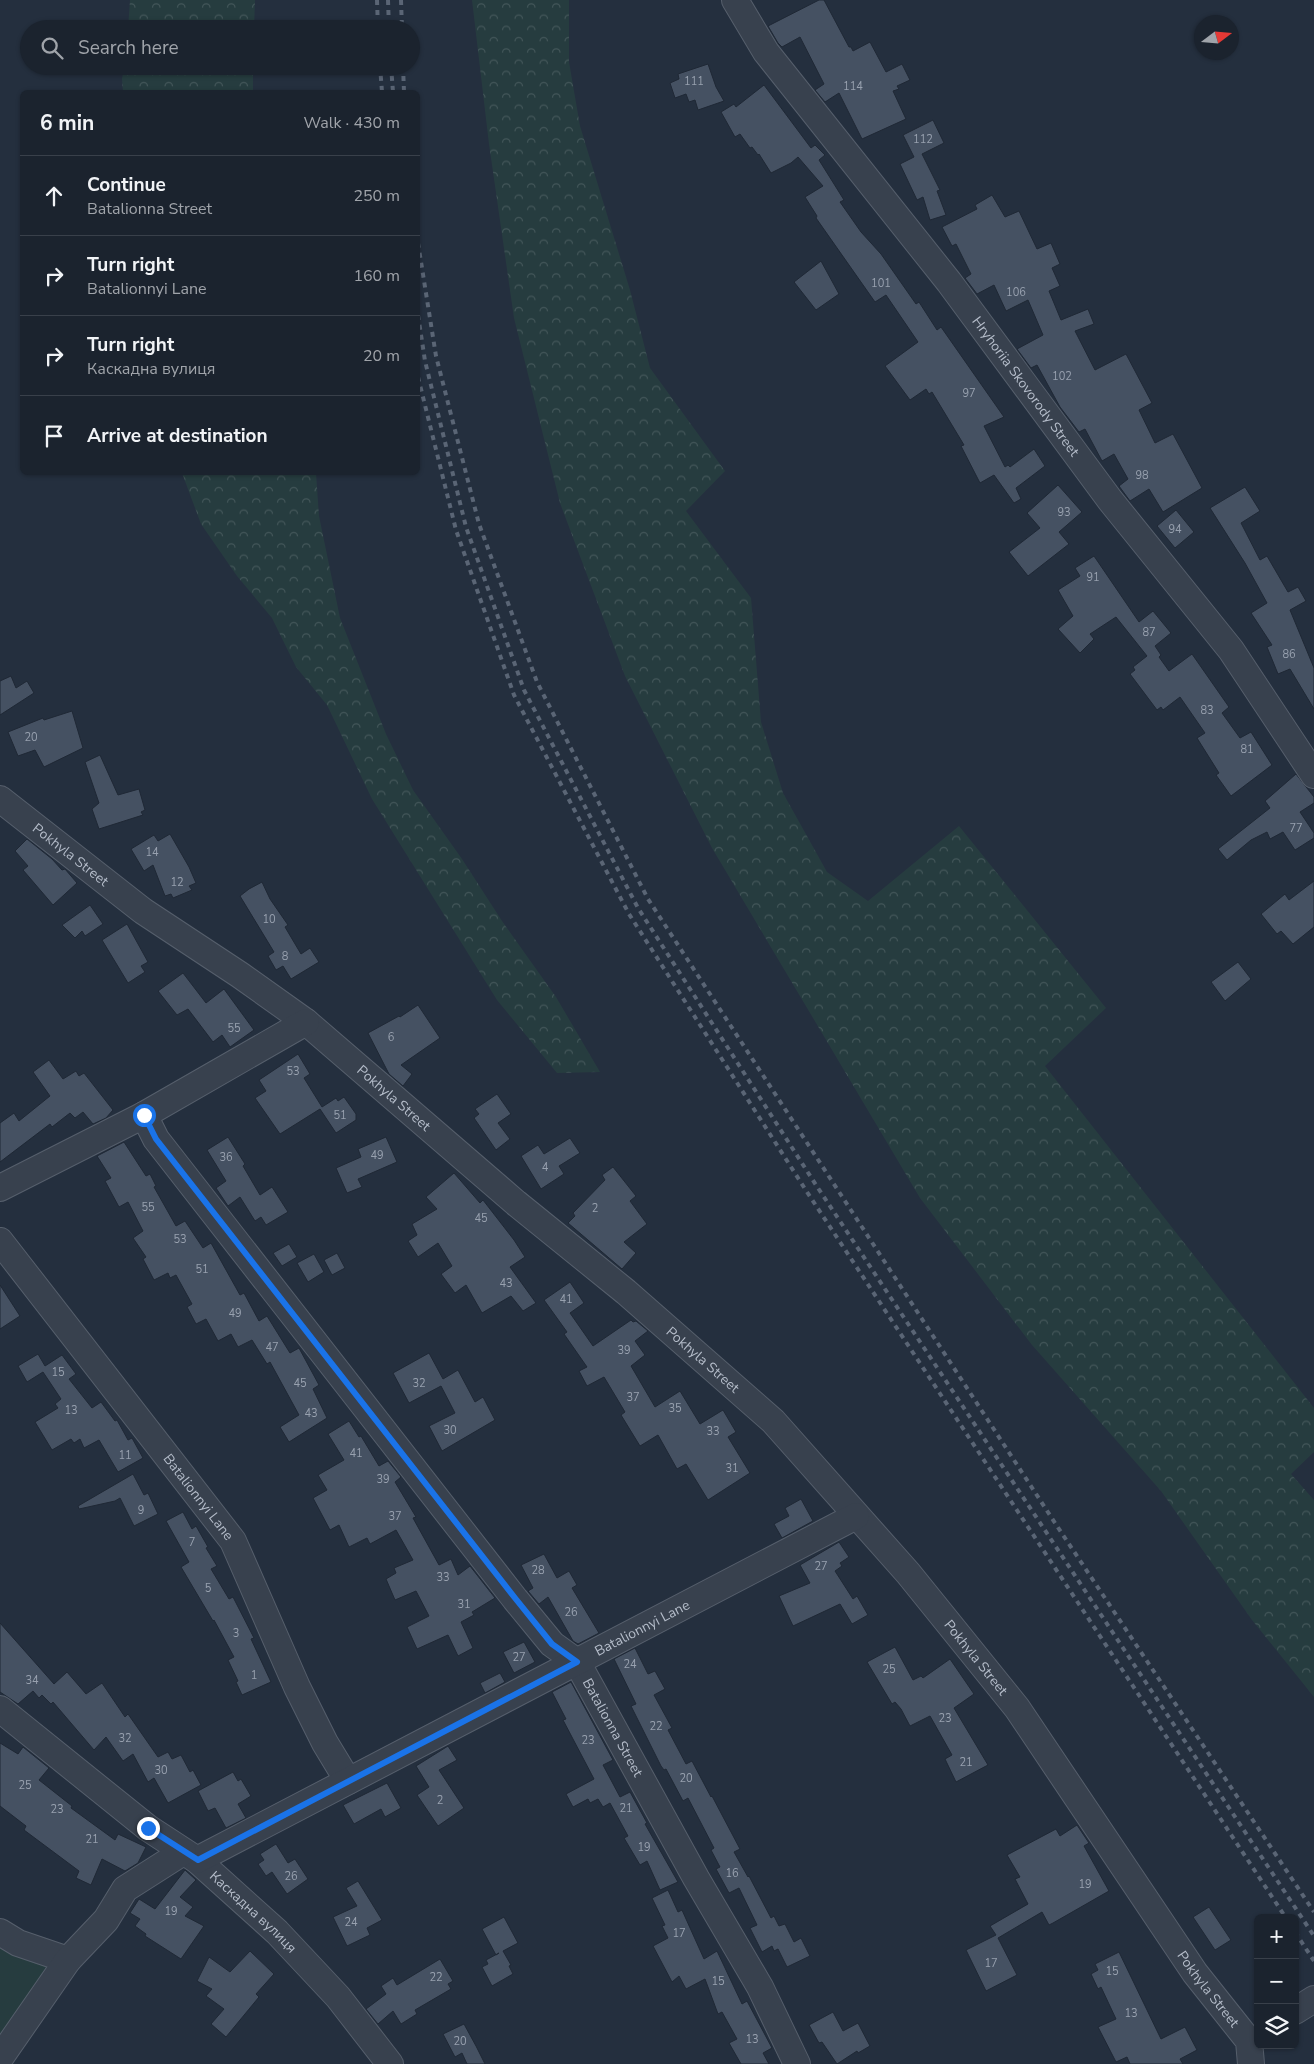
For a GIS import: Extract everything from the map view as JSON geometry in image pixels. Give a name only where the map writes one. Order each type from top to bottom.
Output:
[{"type":"street","name":"Hryhoriia Skovorody Street","points":[[735,0],[766,52],[949,282],[1110,500],[1231,650],[1314,775]]},
{"type":"street","name":"Pokhyla Street","points":[[0,799],[143,911],[240,975],[306,1022],[516,1203],[626,1292],[773,1421],[908,1573],[1017,1708],[1195,1973],[1253,2047]]},
{"type":"street","points":[[0,1188],[144,1115],[306,1022]]},
{"type":"street","name":"Batalionna Street","points":[[144,1115],[156,1139],[515,1598],[552,1644],[577,1662],[696,1878],[760,1987],[797,2064]]},
{"type":"street","name":"Batalionnyi Lane","points":[[0,1241],[233,1542],[297,1687],[325,1742],[348,1781]]},
{"type":"street","name":"Batalionnyi Lane","points":[[0,2058],[68,1960],[106,1920],[125,1889],[348,1781],[856,1516]]},
{"type":"street","name":"Каскадна вулиця","points":[[0,1709],[148,1828],[190,1856],[277,1932],[338,1998],[390,2064]]},
{"type":"street","points":[[0,1932],[18,1942],[68,1960]]},
{"type":"street","points":[[1299,2008],[1314,1999]]},
{"type":"green space","points":[[130,0],[255,0],[254,20],[129,20]]},
{"type":"green space","points":[[472,0],[569,0],[569,62],[580,126],[630,290],[650,368],[725,471],[686,511],[751,598],[761,722],[783,793],[827,872],[868,901],[959,826],[1106,1008],[1045,1066],[1314,1408],[1314,1452],[1291,1474],[1314,1500],[1314,1697],[1252,1620],[1161,1491],[1032,1345],[920,1198],[712,848],[625,676],[560,503],[514,318],[489,144]]},
{"type":"green space","points":[[123,75],[253,75],[253,90],[123,90]]},
{"type":"green space","points":[[183,475],[316,475],[319,516],[340,618],[386,734],[413,790],[556,997],[600,1072],[557,1073],[497,1000],[372,799],[327,705],[296,667],[272,618],[237,576],[201,524]]},
{"type":"green space","points":[[0,1937],[61,1966],[0,2050]]},
{"type":"building","points":[[819,0],[824,0],[853,51],[870,42],[886,72],[902,64],[910,80],[897,86],[899,89],[893,91],[906,119],[862,139],[839,93],[825,102],[815,90],[824,84],[800,37],[782,47],[778,43],[768,26]]},
{"type":"building","points":[[708,64],[716,87],[724,101],[698,110],[695,100],[689,102],[686,94],[675,98],[670,83],[679,79],[678,74]]},
{"type":"building","points":[[764,85],[811,148],[815,145],[825,155],[819,160],[844,200],[840,202],[861,232],[881,254],[916,304],[919,302],[937,330],[941,327],[1004,417],[984,426],[1005,467],[1008,465],[1010,467],[1034,449],[1045,466],[1016,488],[1021,499],[1014,503],[994,475],[980,483],[961,446],[964,445],[932,392],[929,394],[926,389],[910,400],[885,366],[918,342],[886,295],[875,302],[816,218],[817,216],[805,197],[823,186],[798,157],[791,163],[771,173],[759,154],[752,147],[750,148],[740,134],[735,137],[721,112],[734,104],[736,107]]},
{"type":"building","points":[[933,120],[944,143],[922,154],[940,190],[937,191],[946,215],[930,220],[923,197],[917,200],[900,164],[914,157],[903,135]]},
{"type":"building","points":[[992,195],[1005,217],[1019,211],[1037,249],[1051,243],[1060,264],[1052,268],[1060,286],[1049,291],[1061,320],[1088,309],[1094,324],[1075,331],[1095,370],[1126,354],[1152,403],[1139,410],[1155,443],[1173,434],[1202,488],[1163,512],[1149,489],[1130,501],[1119,486],[1128,479],[1114,454],[1102,461],[1085,429],[1079,432],[1060,407],[1037,365],[1031,368],[1017,349],[1043,335],[1028,300],[1006,311],[994,285],[977,294],[965,278],[971,274],[956,244],[952,246],[942,227],[977,209],[975,205]]},
{"type":"building","points":[[821,261],[839,294],[816,310],[794,282]]},
{"type":"building","points":[[1058,485],[1082,512],[1059,532],[1069,544],[1028,576],[1009,552],[1040,528],[1027,513]]},
{"type":"building","points":[[1245,487],[1260,511],[1241,523],[1260,560],[1267,556],[1288,592],[1298,587],[1306,601],[1290,610],[1314,668],[1314,709],[1290,669],[1278,674],[1267,647],[1272,645],[1251,613],[1267,603],[1245,563],[1210,508]]},
{"type":"building","points":[[1176,510],[1194,532],[1175,548],[1157,526]]},
{"type":"building","points":[[1094,556],[1139,622],[1153,611],[1171,633],[1155,646],[1161,655],[1159,657],[1169,671],[1192,654],[1229,707],[1222,713],[1240,738],[1251,732],[1272,765],[1231,796],[1216,775],[1219,773],[1197,738],[1205,733],[1180,697],[1163,710],[1161,707],[1157,710],[1130,674],[1135,670],[1133,667],[1147,656],[1116,617],[1090,634],[1094,639],[1080,653],[1058,629],[1073,616],[1058,590],[1080,576],[1075,568]]},
{"type":"building","points":[[11,676],[16,688],[27,681],[34,693],[0,715],[0,681]]},
{"type":"building","points":[[72,711],[83,748],[44,767],[35,750],[18,756],[8,732],[43,718],[44,720]]},
{"type":"building","points":[[100,755],[118,795],[139,789],[145,810],[141,812],[143,815],[99,829],[92,809],[99,803],[85,762]]},
{"type":"building","points":[[1296,774],[1314,797],[1314,803],[1300,812],[1314,833],[1314,838],[1295,850],[1283,832],[1270,839],[1267,832],[1251,840],[1227,860],[1218,849],[1270,808],[1265,801]]},
{"type":"building","points":[[170,834],[196,883],[189,886],[192,890],[173,898],[171,894],[165,896],[153,865],[144,871],[131,849],[154,835],[158,841]]},
{"type":"building","points":[[27,839],[52,859],[62,870],[65,869],[77,883],[53,905],[23,870],[28,866],[15,851]]},
{"type":"building","points":[[1314,881],[1314,927],[1293,944],[1281,931],[1277,934],[1261,914],[1285,894],[1289,900]]},
{"type":"building","points":[[262,882],[270,899],[288,925],[285,927],[301,954],[310,948],[319,962],[291,979],[283,966],[276,970],[268,956],[274,952],[240,896]]},
{"type":"building","points":[[90,905],[103,924],[85,936],[82,931],[75,938],[62,925]]},
{"type":"building","points":[[127,924],[148,962],[141,966],[145,972],[128,983],[102,940]]},
{"type":"building","points":[[1238,962],[1251,979],[1225,1001],[1211,982]]},
{"type":"building","points":[[183,973],[206,1003],[224,989],[254,1030],[230,1047],[222,1035],[213,1042],[188,1009],[177,1015],[158,991]]},
{"type":"building","points":[[418,1005],[440,1038],[401,1065],[412,1074],[403,1086],[389,1074],[368,1033],[400,1017]]},
{"type":"building","points":[[298,1054],[310,1074],[304,1078],[322,1107],[336,1098],[338,1101],[344,1097],[356,1114],[356,1120],[336,1133],[320,1109],[280,1134],[255,1098],[266,1091],[259,1080]]},
{"type":"building","points":[[49,1060],[63,1079],[76,1071],[79,1076],[84,1073],[113,1110],[106,1118],[93,1124],[83,1112],[75,1118],[70,1113],[52,1127],[50,1124],[0,1162],[0,1123],[14,1113],[19,1121],[50,1096],[33,1072]]},
{"type":"building","points":[[497,1094],[511,1114],[498,1123],[510,1139],[496,1150],[474,1118],[479,1114],[475,1109]]},
{"type":"building","points":[[228,1137],[245,1164],[243,1166],[260,1195],[272,1187],[288,1212],[266,1225],[261,1217],[255,1221],[240,1197],[228,1206],[216,1188],[226,1181],[207,1150]]},
{"type":"building","points":[[386,1137],[397,1162],[358,1179],[362,1187],[347,1193],[336,1168],[361,1157],[358,1149]]},
{"type":"building","points":[[570,1138],[580,1153],[559,1166],[564,1174],[541,1189],[521,1156],[538,1145],[544,1154]]},
{"type":"building","points":[[124,1142],[146,1176],[150,1174],[156,1186],[154,1187],[176,1226],[185,1221],[203,1248],[211,1243],[240,1295],[244,1293],[259,1321],[267,1316],[290,1353],[299,1348],[319,1385],[313,1389],[327,1418],[289,1442],[280,1427],[299,1415],[270,1362],[267,1364],[252,1340],[238,1347],[231,1334],[218,1341],[206,1319],[196,1324],[187,1307],[192,1304],[176,1275],[170,1278],[168,1273],[154,1280],[143,1259],[146,1257],[133,1238],[143,1231],[128,1202],[119,1207],[105,1181],[111,1178],[97,1156]]},
{"type":"building","points":[[613,1167],[636,1196],[630,1201],[647,1224],[624,1242],[636,1253],[622,1269],[568,1223],[575,1216],[573,1213],[605,1180],[602,1175]]},
{"type":"building","points":[[454,1173],[480,1203],[483,1200],[525,1257],[510,1267],[536,1303],[523,1311],[511,1296],[482,1313],[466,1285],[455,1293],[441,1274],[452,1266],[438,1243],[418,1257],[408,1241],[417,1235],[412,1224],[437,1209],[426,1197]]},
{"type":"building","points":[[289,1244],[297,1257],[282,1266],[273,1253]]},
{"type":"building","points":[[337,1253],[345,1268],[332,1275],[324,1260]]},
{"type":"building","points":[[314,1254],[324,1272],[308,1282],[297,1263]]},
{"type":"building","points":[[570,1282],[584,1303],[570,1313],[593,1346],[631,1320],[633,1322],[636,1321],[648,1331],[635,1341],[645,1355],[631,1366],[655,1407],[680,1391],[700,1424],[723,1410],[736,1432],[728,1437],[750,1473],[708,1500],[686,1464],[677,1469],[658,1435],[640,1446],[621,1415],[625,1412],[604,1377],[587,1386],[579,1371],[587,1367],[564,1334],[567,1332],[544,1300]]},
{"type":"building","points":[[0,1285],[20,1316],[0,1329]]},
{"type":"building","points":[[429,1353],[443,1379],[458,1370],[475,1402],[483,1397],[495,1420],[442,1451],[429,1426],[455,1413],[441,1386],[409,1403],[393,1373]]},
{"type":"building","points":[[38,1354],[45,1366],[62,1355],[76,1374],[69,1379],[92,1408],[101,1402],[115,1421],[117,1420],[128,1440],[132,1438],[143,1458],[118,1472],[99,1440],[84,1448],[80,1439],[74,1443],[71,1439],[52,1450],[35,1422],[58,1408],[55,1404],[61,1399],[43,1372],[27,1382],[18,1366]]},
{"type":"building","points":[[349,1421],[359,1437],[361,1436],[379,1466],[388,1461],[401,1477],[395,1482],[416,1517],[413,1518],[439,1565],[451,1559],[458,1575],[470,1566],[495,1598],[472,1612],[474,1615],[461,1622],[473,1648],[458,1656],[448,1635],[417,1649],[407,1627],[429,1616],[416,1591],[395,1600],[386,1579],[396,1573],[394,1568],[413,1560],[396,1530],[370,1544],[367,1538],[349,1547],[339,1525],[330,1530],[313,1498],[327,1490],[318,1475],[344,1460],[328,1434]]},
{"type":"building","points":[[133,1474],[144,1495],[148,1493],[158,1514],[134,1526],[120,1498],[115,1501],[79,1509],[78,1506]]},
{"type":"building","points":[[801,1499],[813,1521],[782,1538],[774,1524],[789,1516],[785,1508]]},
{"type":"building","points":[[183,1512],[192,1529],[196,1526],[208,1547],[206,1548],[217,1566],[211,1569],[229,1599],[233,1597],[254,1638],[251,1639],[271,1682],[242,1695],[228,1660],[234,1657],[214,1620],[181,1567],[189,1562],[166,1521]]},
{"type":"building","points":[[839,1542],[849,1557],[840,1563],[842,1566],[835,1571],[853,1599],[857,1596],[868,1615],[852,1624],[840,1604],[793,1626],[779,1596],[810,1583],[800,1565]]},
{"type":"building","points":[[544,1554],[557,1578],[569,1571],[577,1585],[572,1588],[599,1633],[578,1644],[573,1641],[548,1597],[539,1604],[528,1591],[533,1588],[521,1565]]},
{"type":"building","points":[[0,1623],[54,1684],[67,1672],[86,1694],[102,1683],[125,1717],[128,1714],[158,1757],[168,1752],[172,1759],[181,1755],[190,1772],[193,1770],[201,1785],[168,1803],[154,1778],[148,1782],[133,1754],[123,1761],[106,1737],[94,1750],[53,1702],[51,1704],[42,1695],[39,1698],[33,1691],[18,1704],[0,1692]]},
{"type":"building","points":[[524,1642],[535,1662],[514,1673],[503,1652]]},
{"type":"building","points":[[895,1647],[913,1680],[921,1676],[923,1678],[950,1659],[974,1694],[954,1708],[988,1765],[956,1782],[945,1759],[952,1755],[930,1716],[910,1726],[901,1709],[895,1702],[892,1704],[867,1662]]},
{"type":"building","points":[[635,1648],[648,1674],[655,1671],[665,1689],[654,1695],[672,1728],[668,1730],[686,1764],[692,1761],[712,1796],[740,1849],[734,1852],[771,1918],[774,1916],[779,1926],[785,1924],[794,1942],[801,1938],[810,1956],[787,1967],[778,1949],[774,1951],[772,1946],[762,1952],[750,1928],[757,1925],[739,1888],[729,1893],[716,1869],[720,1867],[711,1850],[714,1848],[688,1798],[683,1801],[666,1769],[664,1770],[661,1766],[631,1706],[636,1704],[614,1659]]},
{"type":"building","points":[[500,1673],[505,1682],[485,1693],[480,1683]]},
{"type":"building","points":[[571,1682],[613,1760],[603,1765],[620,1797],[630,1792],[647,1823],[645,1824],[678,1882],[660,1890],[647,1861],[640,1865],[624,1838],[628,1836],[610,1803],[603,1807],[598,1799],[590,1803],[588,1799],[573,1807],[566,1794],[594,1779],[563,1720],[566,1719],[552,1692]]},
{"type":"building","points":[[0,1743],[18,1754],[23,1747],[49,1768],[39,1780],[72,1806],[71,1808],[115,1840],[118,1834],[146,1847],[138,1863],[125,1871],[102,1859],[91,1885],[76,1878],[79,1871],[24,1830],[26,1826],[0,1806]]},
{"type":"building","points":[[448,1746],[457,1760],[439,1770],[464,1808],[438,1826],[417,1795],[429,1787],[416,1766]]},
{"type":"building","points":[[233,1772],[238,1781],[241,1779],[251,1796],[238,1804],[246,1818],[226,1828],[215,1808],[208,1811],[198,1791]]},
{"type":"building","points":[[387,1783],[401,1808],[385,1817],[381,1809],[354,1824],[343,1805]]},
{"type":"building","points":[[1077,1825],[1089,1843],[1084,1846],[1109,1891],[1049,1925],[1042,1912],[998,1938],[1017,1975],[986,1991],[966,1950],[996,1935],[990,1926],[1028,1904],[1015,1879],[1020,1877],[1007,1855],[1056,1829],[1060,1836]]},
{"type":"building","points":[[276,1844],[288,1863],[295,1859],[308,1879],[287,1894],[272,1872],[266,1876],[258,1864],[264,1860],[260,1854]]},
{"type":"building","points":[[185,1870],[196,1880],[180,1897],[193,1907],[185,1916],[204,1926],[181,1959],[145,1936],[146,1934],[135,1926],[140,1919],[130,1913],[139,1899],[155,1909]]},
{"type":"building","points":[[358,1881],[382,1920],[367,1928],[370,1935],[347,1946],[333,1917],[357,1906],[346,1888]]},
{"type":"building","points":[[668,1890],[678,1912],[682,1910],[704,1959],[717,1951],[742,2004],[747,2001],[772,2048],[763,2053],[769,2064],[741,2064],[729,2043],[737,2039],[722,2012],[718,2014],[705,1979],[686,1989],[679,1976],[672,1982],[653,1946],[668,1938],[662,1926],[665,1925],[652,1898]]},
{"type":"building","points":[[1209,1907],[1231,1940],[1215,1950],[1193,1917]]},
{"type":"building","points":[[504,1917],[518,1943],[503,1951],[511,1965],[509,1966],[513,1974],[492,1986],[482,1967],[488,1964],[486,1960],[496,1955],[482,1929]]},
{"type":"building","points":[[250,1951],[274,1974],[256,1994],[259,1997],[226,2037],[211,2024],[224,2009],[206,1996],[212,1989],[197,1981],[209,1957],[230,1972]]},
{"type":"building","points":[[1119,1952],[1161,2039],[1185,2027],[1197,2050],[1180,2059],[1183,2064],[1130,2064],[1127,2057],[1116,2062],[1098,2027],[1116,2019],[1101,1987],[1098,1989],[1091,1974],[1098,1970],[1095,1964]]},
{"type":"building","points":[[440,1959],[453,1981],[448,1984],[451,1989],[415,2010],[417,2014],[401,2024],[393,2011],[378,2024],[366,2009],[386,1994],[381,1986],[393,1978],[397,1985]]},
{"type":"building","points":[[833,2012],[843,2031],[858,2023],[870,2046],[858,2053],[857,2051],[837,2064],[822,2042],[819,2043],[809,2025]]},
{"type":"building","points":[[464,2024],[485,2064],[467,2064],[462,2053],[455,2057],[443,2034]]},
{"type":"railway","points":[[377,0],[378,20]]},
{"type":"railway","points":[[388,0],[389,20]]},
{"type":"railway","points":[[401,0],[402,20]]},
{"type":"railway","points":[[381,75],[382,90]]},
{"type":"railway","points":[[392,75],[393,90]]},
{"type":"railway","points":[[403,75],[404,90]]},
{"type":"railway","points":[[420,256],[436,356],[479,524],[537,682],[648,899],[1055,1523],[1314,1912]]},
{"type":"railway","points":[[420,328],[425,361],[466,527],[524,690],[638,908],[816,1185],[1314,1936]]},
{"type":"railway","points":[[420,385],[456,530],[514,695],[629,914],[807,1192],[1283,1914]]},
{"type":"railway","points":[[1299,1938],[1314,1961]]},
{"type":"route","points":[[144,1115],[156,1139],[515,1598],[552,1644],[577,1662],[198,1860],[148,1828]]}]
